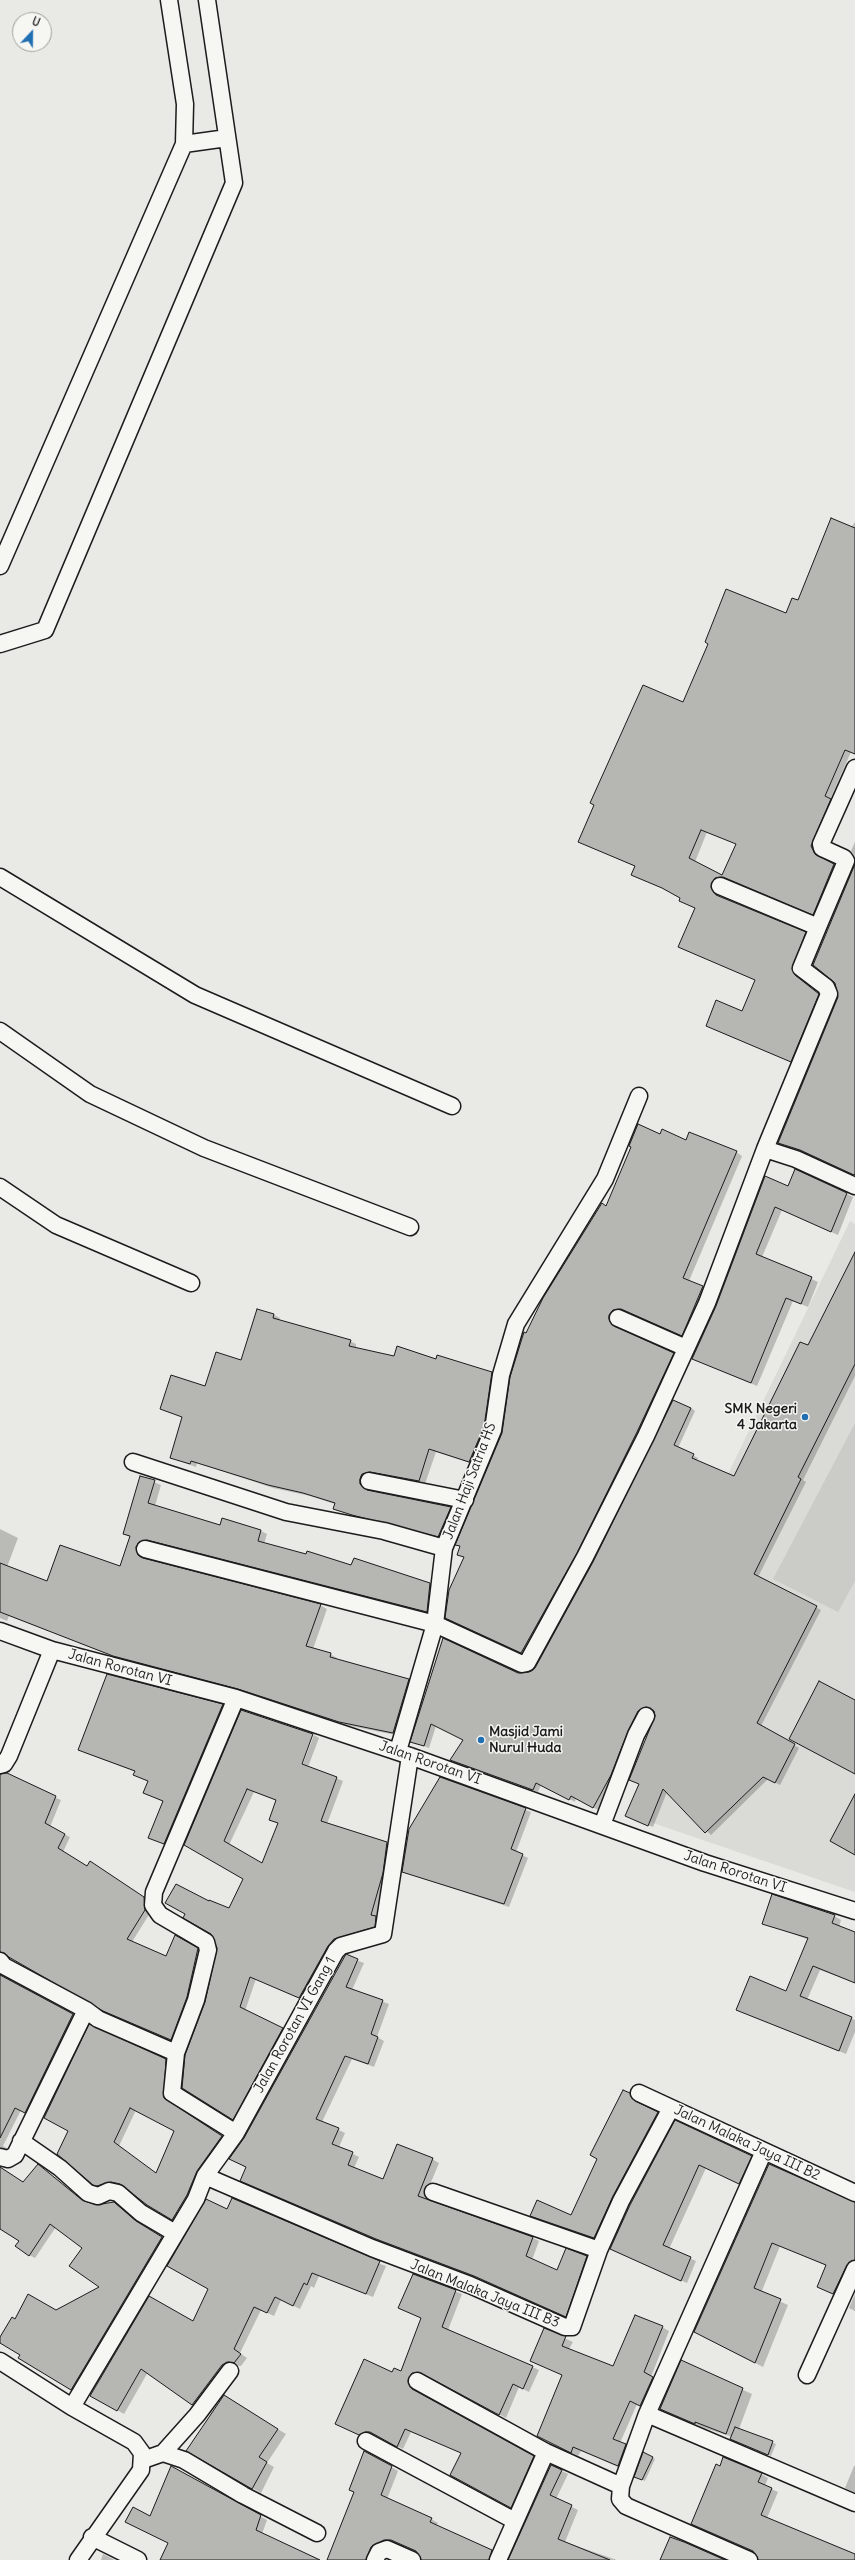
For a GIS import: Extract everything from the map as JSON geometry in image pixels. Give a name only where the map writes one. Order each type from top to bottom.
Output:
[{"type":"street","points":[[0,566],[184,144],[185,104],[169,0]]},
{"type":"street","points":[[0,644],[45,630],[234,183],[207,0]]},
{"type":"street","points":[[184,144],[227,138]]},
{"type":"street","points":[[145,1548],[435,1624],[522,1664],[527,1663],[585,1557],[707,1303],[765,1149],[829,994],[826,986],[801,968],[846,861],[844,858],[822,848],[820,844],[855,768]]},
{"type":"street","points":[[0,877],[54,912],[194,995],[452,1106]]},
{"type":"street","points":[[720,886],[818,927]]},
{"type":"street","points":[[0,1031],[90,1094],[204,1148],[410,1227]]},
{"type":"street","name":"Jalan Haji Satria HS","points":[[404,1754],[435,1624],[444,1548],[493,1430],[501,1375],[516,1324],[605,1179],[639,1096]]},
{"type":"street","points":[[765,1149],[796,1159],[855,1186]]},
{"type":"street","points":[[0,1187],[56,1225],[191,1283]]},
{"type":"street","points":[[618,1318],[686,1348]]},
{"type":"street","points":[[133,1462],[286,1512],[384,1531],[444,1548]]},
{"type":"street","points":[[369,1481],[465,1500]]},
{"type":"street","name":"Jalan Rorotan VI","points":[[0,1631],[52,1650],[236,1698],[404,1754],[705,1863],[855,1911]]},
{"type":"street","points":[[0,1765],[4,1764],[9,1756],[52,1650]]},
{"type":"street","points":[[72,2407],[196,2199],[206,2176],[236,2133],[172,2093],[176,2053],[196,2000],[208,1950],[206,1942],[160,1915],[153,1905],[154,1892],[236,1698]]},
{"type":"street","points":[[602,1825],[636,1735],[646,1716]]},
{"type":"street","name":"Jalan Rorotan VI Gang 1","points":[[236,2133],[336,1951],[341,1946],[383,1934],[404,1754]]},
{"type":"street","points":[[0,1962],[4,1966],[86,2010],[98,2019],[176,2053]]},
{"type":"street","points":[[0,2157],[8,2158],[15,2155],[86,2010]]},
{"type":"street","name":"Jalan Malaka Jaya III B2","points":[[639,2093],[855,2193]]},
{"type":"street","points":[[433,2192],[599,2250],[621,2201],[671,2108]]},
{"type":"street","points":[[21,2141],[60,2168],[88,2193],[98,2196],[109,2191],[118,2193],[141,2213],[175,2234]]},
{"type":"street","points":[[749,2560],[626,2506],[620,2499],[621,2486],[647,2414],[764,2151]]},
{"type":"street","name":"Jalan Malaka Jaya III B3","points":[[206,2176],[365,2245],[470,2285],[565,2327],[572,2327],[574,2325],[599,2250]]},
{"type":"street","points":[[807,2375],[855,2269]]},
{"type":"street","points":[[0,2361],[72,2407],[134,2442],[142,2452],[143,2460],[141,2470],[98,2540],[78,2560]]},
{"type":"street","points":[[143,2460],[163,2453],[197,2415],[230,2370]]},
{"type":"street","points":[[417,2381],[546,2452],[621,2486]]},
{"type":"street","points":[[647,2414],[855,2503]]},
{"type":"street","points":[[366,2441],[515,2521]]},
{"type":"street","points":[[498,2560],[546,2452]]},
{"type":"street","points":[[163,2453],[186,2462],[243,2495],[317,2533]]},
{"type":"street","points":[[98,2540],[138,2560]]},
{"type":"street","points":[[375,2560],[379,2552],[387,2549],[412,2560]]},
{"type":"shaded area","name":"SMK Negeri 4 Jakarta","points":[[850,1221],[855,1224],[855,1892],[650,1822],[682,1743],[662,1611]]},
{"type":"shaded area","points":[[855,1423],[855,1581],[838,1612],[773,1579]]},
{"type":"building","points":[[831,518],[855,528],[855,754],[845,750],[825,796],[831,799],[811,846],[815,854],[834,864],[813,915],[723,877],[715,878],[711,887],[716,895],[806,932],[792,969],[795,975],[819,994],[791,1062],[706,1026],[716,1000],[742,1011],[755,980],[678,947],[695,908],[679,901],[680,898],[662,888],[631,875],[635,866],[578,842],[594,805],[590,803],[643,685],[683,702],[708,644],[705,642],[726,589],[786,613],[792,598],[798,600]],"holes":[[[701,830],[736,844],[722,875],[689,858]]]},
{"type":"building","points":[[855,864],[854,1175],[800,1150],[778,1143],[838,997],[835,983],[813,965]]},
{"type":"building","points":[[638,1124],[660,1134],[662,1129],[686,1140],[689,1132],[737,1151],[683,1278],[703,1286],[682,1336],[621,1309],[613,1310],[609,1315],[609,1319],[614,1326],[674,1353],[577,1553],[521,1653],[445,1618],[449,1590],[464,1557],[457,1555],[460,1546],[455,1545],[502,1433],[510,1377],[524,1332],[526,1333],[543,1298],[602,1203],[606,1206],[631,1147],[629,1146]]},
{"type":"building","points":[[795,1169],[847,1193],[831,1232],[775,1207],[756,1254],[812,1277],[801,1304],[786,1298],[751,1383],[692,1359],[716,1306],[765,1176],[788,1186]]},
{"type":"building","points":[[855,1252],[855,1364],[798,1477],[801,1479],[754,1574],[817,1606],[757,1723],[795,1744],[775,1783],[763,1777],[705,1833],[663,1789],[648,1826],[625,1816],[639,1784],[629,1780],[655,1716],[654,1711],[646,1707],[638,1711],[628,1731],[611,1775],[593,1808],[571,1796],[569,1800],[536,1783],[533,1790],[450,1760],[463,1740],[431,1724],[424,1746],[410,1742],[443,1638],[518,1673],[529,1672],[535,1668],[593,1562],[673,1400],[691,1408],[674,1445],[694,1454],[692,1458],[734,1476],[800,1342],[808,1345]]},
{"type":"building","points":[[257,1309],[274,1314],[273,1318],[351,1340],[349,1346],[394,1356],[397,1346],[436,1359],[437,1355],[492,1372],[484,1427],[469,1462],[429,1449],[419,1481],[370,1472],[362,1474],[360,1479],[360,1484],[367,1490],[451,1507],[438,1537],[333,1509],[335,1503],[303,1493],[268,1485],[191,1461],[190,1464],[170,1458],[182,1417],[160,1409],[171,1375],[205,1386],[216,1352],[241,1360]]},
{"type":"building","points":[[140,1476],[155,1480],[148,1503],[220,1525],[222,1518],[261,1530],[258,1541],[306,1554],[307,1551],[351,1565],[354,1558],[430,1583],[427,1612],[147,1540],[139,1542],[136,1547],[138,1555],[143,1558],[321,1604],[306,1646],[331,1653],[330,1657],[409,1679],[393,1733],[339,1722],[238,1689],[113,1656],[0,1612],[0,1563],[47,1581],[60,1545],[120,1566],[130,1536],[123,1534]]},
{"type":"building","points":[[107,1674],[223,1704],[164,1844],[148,1838],[163,1801],[143,1793],[148,1781],[133,1775],[135,1771],[78,1750]]},
{"type":"building","points":[[819,1681],[855,1700],[855,1774],[789,1739]]},
{"type":"building","points":[[241,1710],[313,1734],[302,1764],[337,1777],[321,1821],[387,1842],[383,1873],[371,1915],[376,1916],[375,1927],[334,1939],[328,1946],[299,1998],[250,1977],[240,2007],[283,2028],[233,2120],[182,2088],[185,2055],[205,2002],[217,1948],[211,1934],[183,1918],[185,1914],[165,1903],[176,1884],[209,1901],[229,1908],[243,1879],[184,1845]],"holes":[[[247,1789],[276,1800],[269,1820],[278,1823],[262,1863],[224,1841]]]},
{"type":"building","points":[[7,1773],[56,1796],[45,1823],[65,1834],[58,1848],[87,1866],[90,1861],[144,1897],[145,1910],[127,1939],[166,1956],[175,1935],[198,1948],[187,1997],[171,2040],[103,2011],[0,1952],[0,1774]]},
{"type":"building","points":[[440,1777],[526,1808],[511,1849],[523,1854],[504,1904],[402,1872],[409,1829]]},
{"type":"building","points":[[855,1794],[855,1855],[830,1841]]},
{"type":"building","points":[[772,1894],[835,1915],[832,1923],[855,1932],[855,1983],[813,1966],[800,1996],[852,2017],[839,2051],[736,2010],[750,1976],[786,1991],[808,1938],[762,1924]]},
{"type":"building","points":[[346,1954],[358,1959],[346,1987],[383,2000],[371,2034],[378,2037],[368,2064],[345,2056],[316,2119],[339,2128],[332,2144],[353,2152],[348,2165],[383,2179],[397,2144],[433,2158],[418,2196],[533,2237],[526,2256],[557,2270],[566,2248],[587,2256],[566,2317],[474,2276],[376,2239],[240,2181],[246,2167],[229,2159],[244,2138]]},
{"type":"building","points":[[0,1975],[73,2014],[25,2113],[15,2108],[0,2138]]},
{"type":"building","points":[[89,2024],[166,2059],[164,2098],[222,2136],[197,2171],[187,2195],[172,2220],[147,2205],[120,2184],[111,2182],[97,2186],[93,2185],[57,2154],[68,2131],[44,2118]],"holes":[[[130,2108],[174,2131],[156,2173],[114,2142]]]},
{"type":"building","points":[[623,2090],[630,2093],[635,2101],[658,2112],[613,2196],[594,2238],[530,2216],[537,2200],[571,2215],[597,2159],[590,2155]]},
{"type":"building","points":[[675,2120],[752,2156],[739,2184],[699,2165],[663,2245],[691,2257],[681,2281],[610,2249],[630,2205]]},
{"type":"building","points":[[38,2164],[82,2200],[96,2205],[114,2202],[136,2221],[162,2237],[71,2390],[18,2358],[20,2355],[0,2343],[0,2337],[12,2317],[15,2319],[28,2294],[56,2310],[99,2287],[69,2266],[82,2248],[50,2224],[29,2256],[15,2246],[19,2241],[0,2229],[0,2167],[23,2182]]},
{"type":"building","points":[[769,2164],[855,2202],[855,2260],[847,2265],[833,2294],[817,2287],[826,2265],[772,2243],[754,2288],[781,2299],[755,2363],[694,2332]]},
{"type":"building","points":[[232,2198],[380,2261],[366,2294],[312,2273],[307,2285],[304,2283],[293,2306],[275,2297],[267,2313],[254,2307],[234,2349],[241,2354],[234,2363],[227,2362],[222,2365],[192,2405],[141,2369],[117,2411],[90,2396],[149,2296],[193,2321],[208,2289],[167,2266],[206,2199],[227,2209]]},
{"type":"building","points":[[413,2274],[456,2290],[442,2327],[533,2366],[523,2389],[513,2384],[499,2415],[421,2373],[412,2373],[408,2381],[412,2389],[534,2456],[511,2508],[450,2475],[461,2453],[405,2429],[397,2447],[370,2432],[365,2432],[359,2435],[335,2424],[364,2359],[392,2372],[394,2368],[401,2371],[421,2318],[398,2308]]},
{"type":"building","points":[[635,2315],[663,2326],[644,2372],[653,2377],[640,2406],[630,2401],[613,2439],[626,2444],[618,2466],[573,2447],[571,2453],[537,2436],[562,2375],[530,2361],[544,2328],[566,2336],[562,2346],[613,2366]]},
{"type":"building","points":[[681,2360],[743,2388],[726,2434],[695,2422],[695,2424],[660,2409]]},
{"type":"building","points":[[224,2395],[278,2429],[259,2457],[267,2462],[252,2489],[186,2451]]},
{"type":"building","points":[[735,2427],[773,2441],[768,2455],[730,2439]]},
{"type":"building","points":[[364,2451],[392,2466],[381,2495],[432,2518],[430,2522],[492,2550],[489,2560],[421,2560],[416,2551],[391,2540],[384,2540],[371,2547],[366,2560],[327,2560],[354,2492],[349,2490]]},
{"type":"building","points":[[643,2452],[653,2457],[642,2480],[634,2477]]},
{"type":"building","points":[[723,2457],[762,2473],[758,2482],[772,2488],[761,2515],[855,2554],[855,2560],[758,2560],[753,2551],[691,2524],[716,2464],[720,2466]]},
{"type":"building","points":[[551,2465],[562,2470],[550,2495],[572,2505],[558,2539],[610,2560],[508,2560]]},
{"type":"building","points":[[171,2466],[261,2515],[256,2530],[320,2560],[160,2560],[168,2543],[125,2522],[133,2507],[150,2516]]},
{"type":"building","points":[[670,2537],[684,2542],[725,2560],[660,2560]]},
{"type":"place","name":"SMK Negeri 4 Jakarta","points":[[805,1417]]},
{"type":"place","name":"Masjid Jami Nurul Huda","points":[[481,1740]]}]
